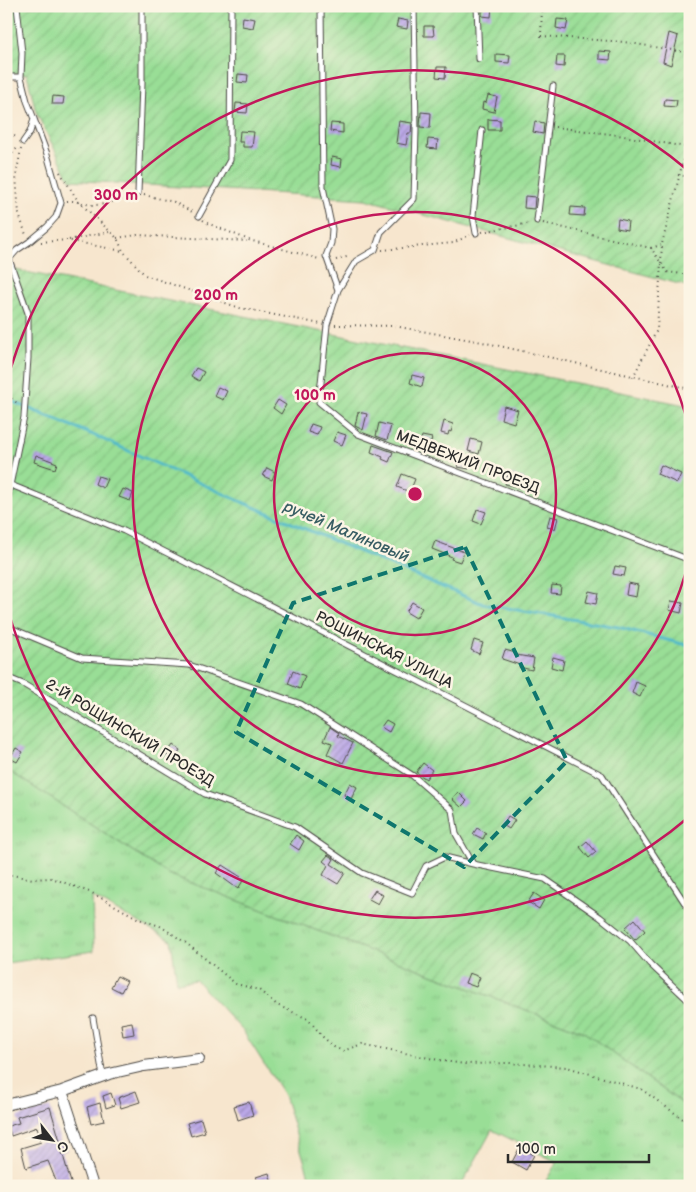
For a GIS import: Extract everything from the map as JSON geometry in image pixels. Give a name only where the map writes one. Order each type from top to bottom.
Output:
[{"type":"street","points":[[6,1105],[62,1092],[103,1076],[144,1066],[198,1059]]},
{"type":"street","points":[[62,1092],[93,1186]]},
{"type":"lane","points":[[6,505],[24,417],[28,358],[28,313],[9,259],[56,217],[61,203],[47,154],[26,101],[21,77],[22,53],[17,6]]},
{"type":"lane","points":[[138,193],[142,84],[142,6]]},
{"type":"lane","points":[[199,216],[230,160],[231,6]]},
{"type":"lane","points":[[321,6],[324,187],[332,228],[331,244],[326,256],[338,290]]},
{"type":"lane","points":[[327,325],[338,290],[356,261],[375,250],[381,232],[414,199],[416,130],[414,6]]},
{"type":"lane","points":[[477,6],[479,59]]},
{"type":"lane","points":[[6,77],[21,77]]},
{"type":"lane","points":[[537,221],[553,86]]},
{"type":"lane","points":[[23,142],[30,132],[34,120]]},
{"type":"lane","points":[[476,233],[473,216],[482,130]]},
{"type":"lane","name":"МЕДВЕЖИЙ ПРОЕЗД","points":[[327,325],[319,402],[358,434],[690,560]]},
{"type":"lane","name":"РОЩИНСКАЯ УЛИЦА","points":[[9,485],[124,531],[602,775],[690,911]]},
{"type":"lane","points":[[6,626],[82,658],[189,665],[302,704],[412,775],[452,810],[456,834],[473,864],[545,880],[600,917],[630,941],[650,964],[690,1002]]},
{"type":"lane","name":"2-Й РОЩИНСКИЙ ПРОЕЗД","points":[[6,677],[23,684],[204,794],[295,827],[362,873],[412,893],[426,866],[445,857],[473,864]]},
{"type":"lane","points":[[93,1018],[103,1076]]},
{"type":"path","points":[[542,6],[541,36],[624,42],[690,53]]},
{"type":"path","points":[[549,126],[618,135],[686,147]]},
{"type":"path","points":[[632,376],[657,330],[662,244],[678,175],[690,134]]},
{"type":"path","points":[[6,161],[23,142]]},
{"type":"path","points":[[23,142],[16,176],[19,214],[29,242],[67,240],[109,232]]},
{"type":"path","points":[[60,171],[78,201],[117,238],[123,251],[145,275],[240,308],[327,325],[394,326],[482,342],[690,389]]},
{"type":"path","points":[[678,175],[690,177]]},
{"type":"path","points":[[61,203],[78,201],[94,205],[138,193],[174,202],[199,216],[207,223],[249,240],[329,262],[356,255]]},
{"type":"path","points":[[375,250],[454,243],[476,233],[537,221],[651,248],[662,244]]},
{"type":"path","points":[[117,238],[137,235],[182,239],[249,240]]},
{"type":"path","points":[[67,240],[123,251]]},
{"type":"path","points":[[651,248],[667,272],[690,276]]},
{"type":"path","points":[[6,385],[9,396],[20,406],[24,417]]},
{"type":"path","points":[[6,874],[33,879],[52,878],[92,893],[139,919],[160,926],[186,943],[236,984],[258,990],[278,1005],[308,1019],[323,1037],[334,1047],[343,1051],[362,1044],[465,1064],[509,1063],[567,1067],[641,1089],[690,1124]]},
{"type":"highlighted area","points":[[465,547],[567,761],[464,867],[236,732],[293,603]]},
{"type":"green space","points":[[6,6],[690,6],[690,287],[365,199],[70,180],[36,112],[27,74],[6,74]]},
{"type":"green space","points":[[6,268],[690,406],[690,1109],[584,1032],[168,874],[6,769]]},
{"type":"green space","points":[[6,769],[168,874],[584,1032],[690,1109],[690,1186],[543,1186],[557,1162],[492,1130],[461,1186],[312,1186],[284,1095],[243,1031],[196,980],[177,983],[171,940],[92,897],[94,951],[6,963]]},
{"type":"building","points":[[484,6],[492,6],[491,17],[482,16]]},
{"type":"building","points":[[243,17],[255,19],[253,28],[242,26]]},
{"type":"building","points":[[398,19],[408,21],[407,29],[396,27]]},
{"type":"building","points":[[557,19],[568,20],[566,30],[556,28]]},
{"type":"building","points":[[424,26],[433,26],[434,36],[424,36]]},
{"type":"building","points":[[669,33],[678,36],[671,65],[663,62]]},
{"type":"building","points":[[599,51],[611,52],[610,60],[599,59]]},
{"type":"building","points":[[496,54],[510,55],[509,63],[496,62]]},
{"type":"building","points":[[557,56],[565,56],[564,67],[556,66]]},
{"type":"building","points":[[437,67],[446,67],[445,78],[436,77]]},
{"type":"building","points":[[238,74],[248,75],[247,83],[237,82]]},
{"type":"building","points":[[488,95],[497,97],[494,112],[482,109],[483,102],[486,103]]},
{"type":"building","points":[[53,96],[64,97],[63,104],[52,104]]},
{"type":"building","points":[[665,99],[677,100],[676,107],[664,106]]},
{"type":"building","points":[[236,103],[248,104],[247,113],[235,112]]},
{"type":"building","points":[[421,112],[431,113],[430,128],[420,127]]},
{"type":"building","points":[[488,119],[500,120],[500,130],[488,130]]},
{"type":"building","points":[[399,121],[412,123],[411,133],[408,133],[406,145],[396,143]]},
{"type":"building","points":[[535,121],[544,123],[543,134],[533,132]]},
{"type":"building","points":[[331,123],[343,124],[343,133],[330,131]]},
{"type":"building","points":[[240,131],[254,132],[252,147],[243,147],[243,142],[239,142]]},
{"type":"building","points":[[428,139],[438,140],[437,149],[427,148]]},
{"type":"building","points":[[332,157],[342,159],[341,167],[331,165]]},
{"type":"building","points":[[525,196],[535,197],[534,209],[524,208]]},
{"type":"building","points":[[571,207],[585,208],[584,216],[570,215]]},
{"type":"building","points":[[618,219],[628,221],[627,230],[617,228]]},
{"type":"building","points":[[196,368],[204,372],[199,381],[191,376]]},
{"type":"building","points":[[412,375],[424,378],[422,387],[410,383]]},
{"type":"building","points":[[218,387],[227,391],[223,400],[214,396]]},
{"type":"building","points":[[278,400],[286,405],[281,414],[273,408]]},
{"type":"building","points":[[504,406],[518,410],[514,423],[501,419]]},
{"type":"building","points":[[358,412],[367,414],[363,430],[355,426]]},
{"type":"building","points":[[444,421],[453,424],[448,435],[441,433]]},
{"type":"building","points":[[379,423],[391,426],[387,440],[376,436]]},
{"type":"building","points":[[311,424],[320,427],[317,435],[308,432]]},
{"type":"building","points":[[337,432],[346,435],[342,445],[333,441]]},
{"type":"building","points":[[422,436],[432,438],[429,450],[419,448]]},
{"type":"building","points":[[471,439],[482,442],[479,454],[468,451]]},
{"type":"building","points":[[373,445],[393,452],[389,462],[371,452]]},
{"type":"building","points":[[36,455],[57,463],[55,469],[34,462]]},
{"type":"building","points":[[460,459],[471,462],[469,469],[458,467]]},
{"type":"building","points":[[661,465],[681,474],[677,483],[657,474]]},
{"type":"building","points":[[267,468],[275,472],[272,480],[263,476]]},
{"type":"building","points":[[402,474],[415,479],[410,492],[397,487]]},
{"type":"building","points":[[508,474],[524,478],[522,488],[505,484]]},
{"type":"building","points":[[98,476],[107,479],[103,488],[95,484]]},
{"type":"building","points":[[123,489],[133,493],[130,501],[119,497]]},
{"type":"building","points":[[477,509],[486,512],[481,524],[473,521]]},
{"type":"building","points":[[550,516],[558,518],[555,529],[547,527]]},
{"type":"building","points":[[435,541],[464,552],[460,562],[432,549]]},
{"type":"building","points":[[615,566],[626,568],[624,576],[613,574]]},
{"type":"building","points":[[628,583],[638,585],[636,597],[626,595]]},
{"type":"building","points":[[552,585],[561,586],[560,594],[551,593]]},
{"type":"building","points":[[589,591],[598,593],[596,604],[586,602]]},
{"type":"building","points":[[671,601],[683,603],[681,613],[669,610]]},
{"type":"building","points":[[412,602],[422,608],[416,618],[406,612]]},
{"type":"building","points":[[474,640],[483,643],[479,654],[471,650]]},
{"type":"building","points":[[505,650],[516,653],[516,655],[534,658],[532,670],[519,667],[520,665],[502,659]]},
{"type":"building","points":[[553,657],[564,660],[562,670],[551,667]]},
{"type":"building","points":[[293,671],[305,676],[300,689],[288,684]]},
{"type":"building","points":[[636,682],[645,686],[640,697],[632,693]]},
{"type":"building","points":[[386,720],[393,724],[389,732],[381,727]]},
{"type":"building","points":[[330,727],[339,733],[338,736],[353,743],[343,763],[327,754],[332,743],[324,740]]},
{"type":"building","points":[[173,745],[180,750],[174,760],[166,755]]},
{"type":"building","points":[[16,748],[23,752],[17,762],[10,758]]},
{"type":"building","points":[[423,763],[432,770],[426,779],[416,772]]},
{"type":"building","points":[[350,783],[357,787],[351,799],[344,795]]},
{"type":"building","points":[[458,792],[467,801],[461,807],[452,799]]},
{"type":"building","points":[[508,816],[515,820],[509,829],[503,825]]},
{"type":"building","points":[[477,828],[486,833],[483,839],[473,834]]},
{"type":"building","points":[[296,835],[304,841],[299,850],[290,844]]},
{"type":"building","points":[[587,841],[596,852],[589,858],[580,847]]},
{"type":"building","points":[[328,855],[334,859],[331,864],[345,873],[338,884],[323,875],[328,865],[323,861]]},
{"type":"building","points":[[222,865],[244,879],[238,889],[216,873]]},
{"type":"building","points":[[375,890],[383,895],[378,904],[369,899]]},
{"type":"building","points":[[534,893],[544,900],[539,909],[528,902]]},
{"type":"building","points":[[635,919],[645,931],[635,940],[625,928]]},
{"type":"building","points":[[469,973],[480,977],[476,987],[465,983]]},
{"type":"building","points":[[117,976],[127,981],[121,992],[111,987]]},
{"type":"building","points":[[132,1022],[134,1034],[123,1036],[121,1024]]},
{"type":"building","points":[[136,1091],[140,1102],[121,1108],[118,1098]]},
{"type":"building","points":[[111,1093],[115,1105],[106,1108],[103,1096]]},
{"type":"building","points":[[249,1102],[253,1115],[238,1120],[234,1106]]},
{"type":"building","points":[[100,1103],[104,1121],[91,1124],[87,1107]]},
{"type":"building","points":[[50,1107],[61,1144],[65,1142],[67,1150],[62,1152],[72,1186],[58,1186],[48,1161],[26,1168],[21,1148],[41,1142],[37,1127],[11,1136],[8,1126],[19,1123],[17,1117]]},
{"type":"building","points":[[201,1119],[205,1132],[191,1136],[187,1123]]},
{"type":"building","points":[[520,1147],[534,1155],[526,1170],[512,1162]]},
{"type":"building","points":[[269,1173],[271,1180],[259,1184],[256,1177]]},
{"type":"waterway","name":"ручей Малиновый","points":[[6,399],[483,604],[618,627],[690,646]]}]
